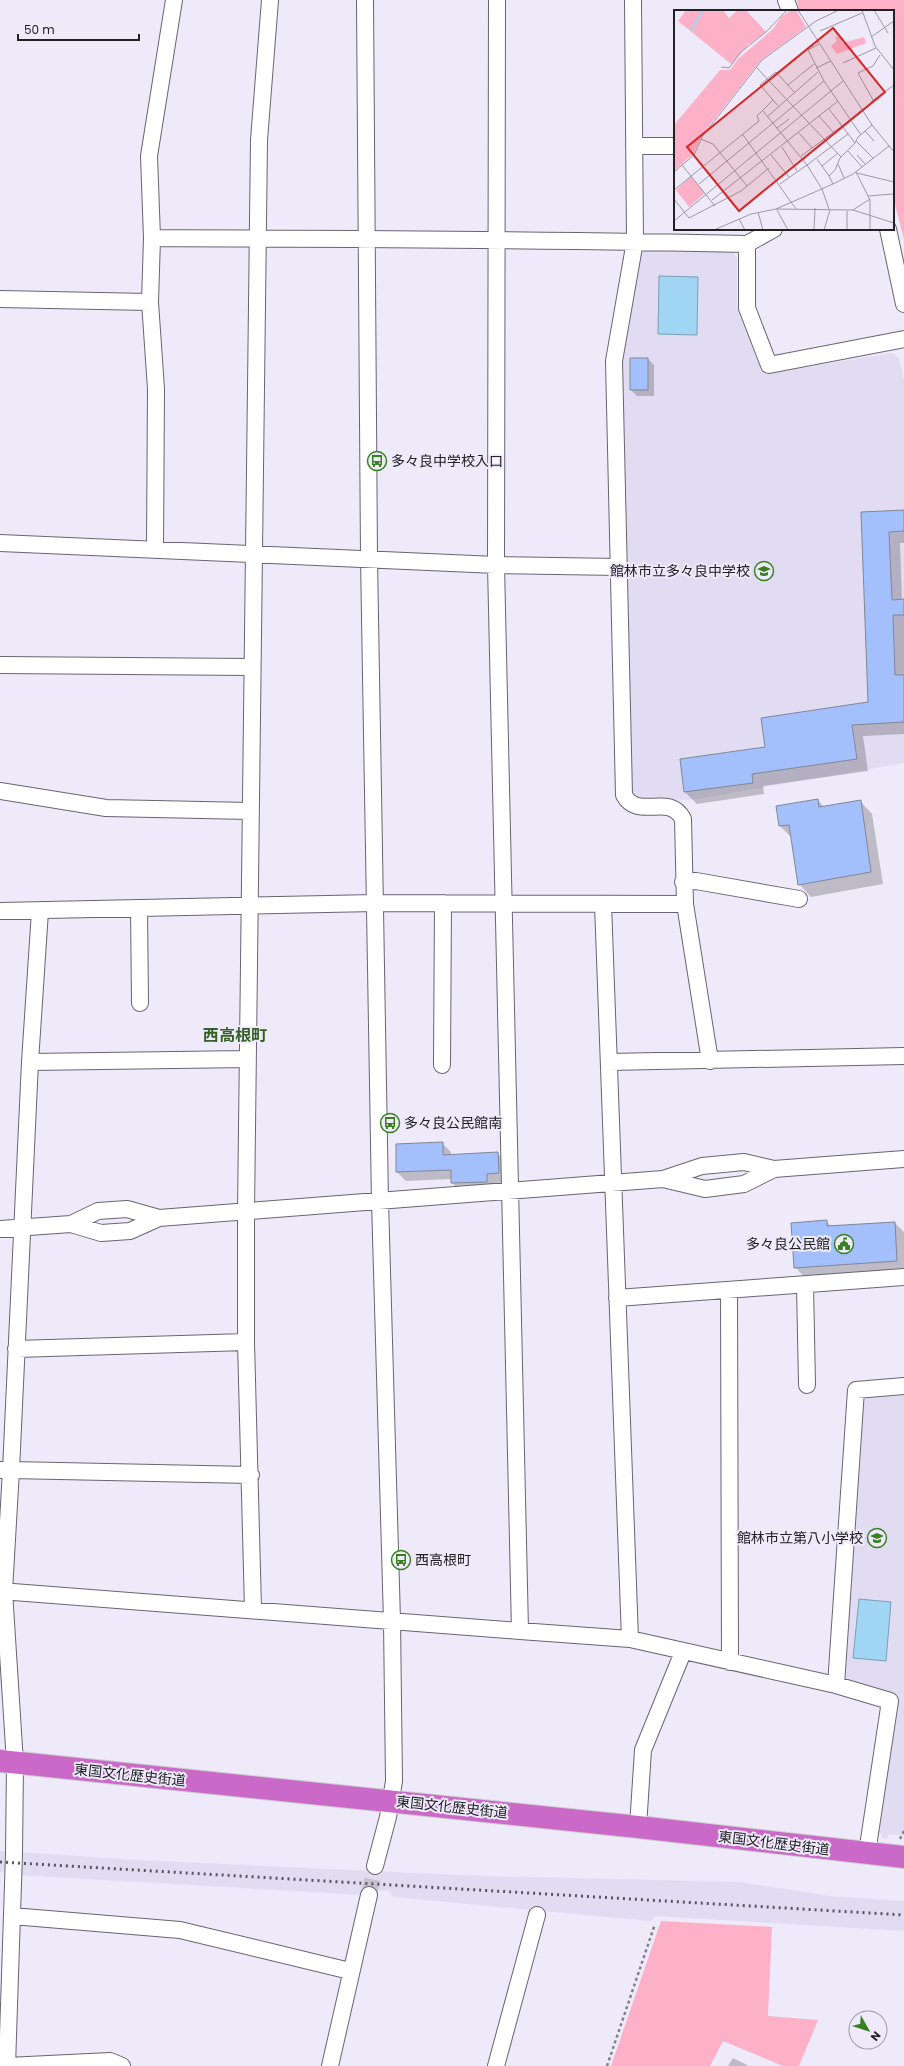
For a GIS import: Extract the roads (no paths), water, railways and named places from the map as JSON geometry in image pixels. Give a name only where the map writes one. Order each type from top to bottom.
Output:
[{"type":"highway","name":"東国文化歴史街道","points":[[7,1762],[638,1827],[904,1857]]},
{"type":"street","points":[[155,550],[156,388],[150,302],[152,238],[149,156],[174,0]]},
{"type":"street","points":[[253,1609],[251,1475],[246,1342],[251,667],[254,554],[259,140],[270,0]]},
{"type":"street","points":[[365,0],[369,558],[380,1201],[392,1621],[394,1781],[391,1801],[375,1866]]},
{"type":"street","points":[[497,0],[495,239],[496,565],[504,902],[508,1192],[520,1631]]},
{"type":"street","points":[[633,0],[635,241],[614,361],[624,794],[628,802],[634,806],[672,808],[679,811],[683,819],[683,882],[685,904],[710,1061]]},
{"type":"street","points":[[786,0],[790,10]]},
{"type":"street","points":[[634,146],[674,146]]},
{"type":"street","points":[[152,238],[366,240],[495,239],[747,244],[772,230]]},
{"type":"street","points":[[888,230],[904,304]]},
{"type":"street","points":[[747,244],[747,308],[769,364],[904,339]]},
{"type":"street","points":[[0,299],[150,302]]},
{"type":"street","points":[[0,543],[369,558],[496,565],[619,567]]},
{"type":"street","points":[[0,665],[251,667]]},
{"type":"street","points":[[0,791],[106,808],[250,811]]},
{"type":"street","points":[[683,882],[696,881],[799,899]]},
{"type":"street","points":[[0,911],[375,903],[504,902],[685,904]]},
{"type":"street","points":[[442,1065],[443,903]]},
{"type":"street","points":[[603,904],[612,1182],[618,1298],[630,1639]]},
{"type":"street","points":[[139,908],[140,1003]]},
{"type":"street","points":[[40,911],[30,1062],[16,1349],[6,1470],[2,1591],[12,1885],[8,1910],[5,2009],[7,2066],[110,2061],[122,2066]]},
{"type":"street","points":[[609,1062],[904,1056]]},
{"type":"street","points":[[30,1062],[247,1059]]},
{"type":"street","points":[[71,1224],[101,1233],[130,1231],[159,1218],[662,1179],[702,1166],[744,1162],[774,1169],[904,1159]]},
{"type":"street","points":[[662,1179],[705,1189],[744,1184],[774,1169]]},
{"type":"street","points":[[0,1230],[71,1224],[98,1211],[127,1209],[159,1218]]},
{"type":"street","points":[[618,1298],[904,1277]]},
{"type":"street","points":[[805,1284],[807,1385]]},
{"type":"street","points":[[729,1290],[730,1662]]},
{"type":"street","points":[[16,1349],[246,1342]]},
{"type":"street","points":[[836,1685],[856,1390],[904,1386]]},
{"type":"street","points":[[6,1470],[251,1475]]},
{"type":"street","points":[[2,1591],[630,1639],[836,1685],[890,1700],[867,1853]]},
{"type":"street","points":[[638,1827],[643,1750],[683,1652]]},
{"type":"street","points":[[330,2066],[350,1971],[369,1895]]},
{"type":"street","points":[[8,1910],[180,1930],[350,1971]]},
{"type":"street","points":[[496,2066],[537,1915]]},
{"type":"water","points":[[659,276],[698,277],[697,335],[658,334]]},
{"type":"water","points":[[859,1599],[891,1602],[886,1661],[853,1658]]},
{"type":"tunnel","points":[[369,1895],[375,1866]]},
{"type":"railway","points":[[0,1862],[904,1915]]},
{"type":"place","name":"多々良中学校入口","points":[[377,461]]},
{"type":"place","name":"館林市立多々良中学校","points":[[764,571]]},
{"type":"place","name":"多々良公民館南","points":[[390,1123]]},
{"type":"place","name":"多々良公民館","points":[[844,1244]]},
{"type":"place","name":"館林市立第八小学校","points":[[877,1538]]},
{"type":"place","name":"西高根町","points":[[401,1560]]},
{"type":"district","name":"西高根町","points":[[235,1035]]}]
